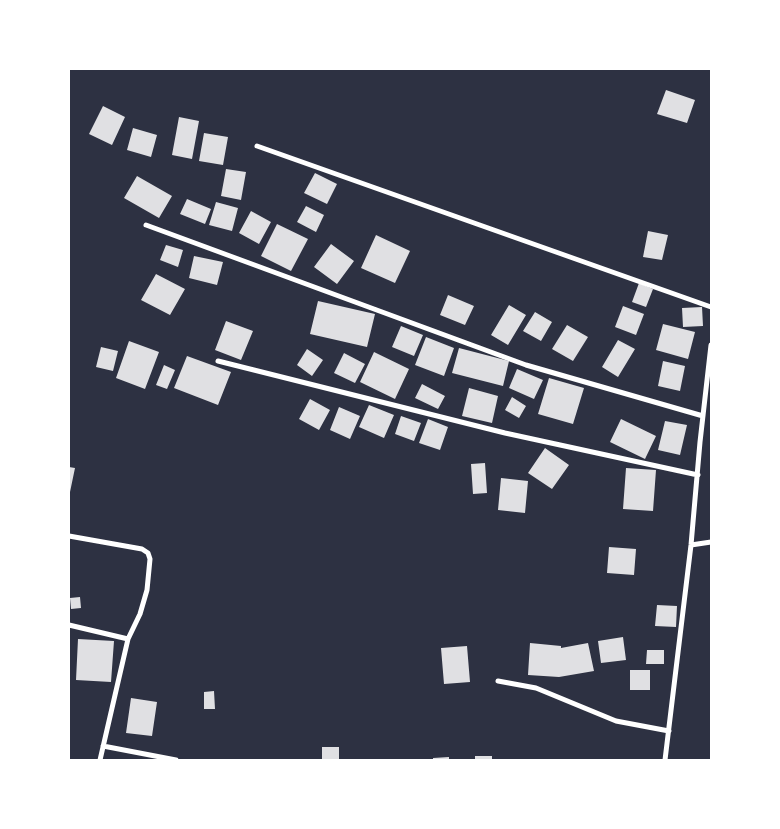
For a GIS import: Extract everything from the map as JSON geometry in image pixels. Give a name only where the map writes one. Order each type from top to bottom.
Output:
[{"type":"street","points":[[257,146],[711,308]]},
{"type":"street","points":[[146,225],[526,365],[703,416]]},
{"type":"street","points":[[665,760],[691,545],[711,345]]},
{"type":"street","points":[[218,361],[505,433],[698,475]]},
{"type":"street","points":[[69,536],[142,548],[148,553],[150,559],[147,590],[140,614],[128,639],[100,760]]},
{"type":"street","points":[[691,545],[711,542]]},
{"type":"street","points":[[69,625],[128,639]]},
{"type":"street","points":[[498,681],[536,688],[616,721],[669,731]]},
{"type":"street","points":[[102,746],[176,760]]},
{"type":"building","points":[[666,90],[695,100],[687,123],[657,114]]},
{"type":"building","points":[[103,106],[125,117],[112,145],[89,134]]},
{"type":"building","points":[[179,117],[199,121],[192,159],[172,155]]},
{"type":"building","points":[[133,128],[157,135],[151,157],[127,150]]},
{"type":"building","points":[[204,133],[228,137],[223,165],[199,161]]},
{"type":"building","points":[[226,169],[246,172],[241,200],[221,196]]},
{"type":"building","points":[[315,173],[337,184],[327,204],[304,193]]},
{"type":"building","points":[[137,176],[172,196],[159,218],[124,198]]},
{"type":"building","points":[[187,199],[211,209],[205,224],[180,214]]},
{"type":"building","points":[[216,202],[238,208],[232,231],[209,225]]},
{"type":"building","points":[[306,206],[324,215],[316,232],[297,222]]},
{"type":"building","points":[[251,211],[271,222],[259,244],[239,233]]},
{"type":"building","points":[[277,224],[308,239],[291,271],[261,256]]},
{"type":"building","points":[[648,231],[668,235],[662,260],[643,257]]},
{"type":"building","points":[[376,235],[410,251],[395,283],[361,268]]},
{"type":"building","points":[[331,244],[354,261],[337,284],[314,267]]},
{"type":"building","points":[[166,245],[183,250],[178,267],[160,260]]},
{"type":"building","points":[[194,256],[223,262],[217,285],[189,278]]},
{"type":"building","points":[[156,274],[185,289],[170,315],[141,300]]},
{"type":"building","points":[[639,283],[653,289],[646,307],[632,302]]},
{"type":"building","points":[[448,295],[474,306],[465,325],[440,315]]},
{"type":"building","points":[[318,301],[375,314],[367,347],[310,334]]},
{"type":"building","points":[[509,305],[526,315],[508,345],[491,335]]},
{"type":"building","points":[[623,306],[644,314],[636,335],[615,327]]},
{"type":"building","points":[[702,307],[703,326],[683,327],[682,308]]},
{"type":"building","points":[[535,312],[552,322],[541,341],[523,331]]},
{"type":"building","points":[[226,321],[253,331],[241,360],[215,350]]},
{"type":"building","points":[[663,324],[695,332],[688,359],[656,350]]},
{"type":"building","points":[[567,325],[588,337],[573,361],[552,349]]},
{"type":"building","points":[[401,326],[423,335],[414,356],[392,347]]},
{"type":"building","points":[[426,337],[454,348],[444,376],[415,365]]},
{"type":"building","points":[[618,340],[635,349],[618,377],[602,367]]},
{"type":"building","points":[[129,341],[159,352],[145,389],[116,378]]},
{"type":"building","points":[[101,347],[118,351],[113,371],[96,367]]},
{"type":"building","points":[[459,348],[509,361],[503,386],[452,373]]},
{"type":"building","points":[[307,349],[323,360],[312,376],[297,365]]},
{"type":"building","points":[[374,352],[409,369],[395,399],[360,382]]},
{"type":"building","points":[[344,353],[365,364],[355,383],[334,373]]},
{"type":"building","points":[[187,356],[231,372],[218,405],[174,388]]},
{"type":"building","points":[[663,361],[685,366],[680,391],[658,386]]},
{"type":"building","points":[[164,365],[175,370],[167,389],[156,385]]},
{"type":"building","points":[[517,369],[543,380],[534,399],[509,388]]},
{"type":"building","points":[[549,378],[584,388],[573,424],[538,414]]},
{"type":"building","points":[[422,384],[445,396],[438,409],[415,398]]},
{"type":"building","points":[[469,388],[498,396],[492,423],[462,416]]},
{"type":"building","points":[[512,397],[526,406],[519,418],[505,410]]},
{"type":"building","points":[[310,399],[330,410],[319,430],[299,419]]},
{"type":"building","points":[[369,405],[394,415],[384,438],[359,427]]},
{"type":"building","points":[[339,407],[360,416],[350,439],[330,430]]},
{"type":"building","points":[[401,416],[421,423],[414,441],[395,434]]},
{"type":"building","points":[[428,419],[448,427],[440,450],[419,443]]},
{"type":"building","points":[[621,419],[656,436],[645,459],[610,442]]},
{"type":"building","points":[[665,421],[687,425],[680,455],[658,450]]},
{"type":"building","points":[[545,448],[569,465],[552,489],[528,473]]},
{"type":"building","points":[[485,463],[487,493],[473,494],[471,464]]},
{"type":"building","points":[[69,467],[75,468],[70,492],[69,492]]},
{"type":"building","points":[[626,468],[656,470],[653,511],[623,509]]},
{"type":"building","points":[[501,478],[528,481],[525,513],[498,510]]},
{"type":"building","points":[[609,547],[636,549],[634,575],[607,573]]},
{"type":"building","points":[[80,597],[81,608],[71,609],[70,598]]},
{"type":"building","points":[[657,605],[677,606],[676,627],[655,626]]},
{"type":"building","points":[[623,637],[626,660],[601,663],[598,641]]},
{"type":"building","points":[[78,639],[114,641],[111,682],[76,680]]},
{"type":"building","points":[[530,643],[561,646],[561,648],[588,643],[594,671],[559,677],[528,675]]},
{"type":"building","points":[[467,646],[470,682],[444,684],[441,648]]},
{"type":"building","points":[[647,650],[664,650],[664,664],[646,664]]},
{"type":"building","points":[[630,670],[650,670],[650,690],[630,690]]},
{"type":"building","points":[[214,691],[215,709],[204,709],[204,692]]},
{"type":"building","points":[[131,698],[157,702],[152,736],[126,733]]},
{"type":"building","points":[[322,747],[339,747],[339,760],[322,760]]},
{"type":"building","points":[[475,756],[492,756],[492,760],[475,760]]},
{"type":"building","points":[[449,757],[449,760],[433,760],[433,758]]}]
